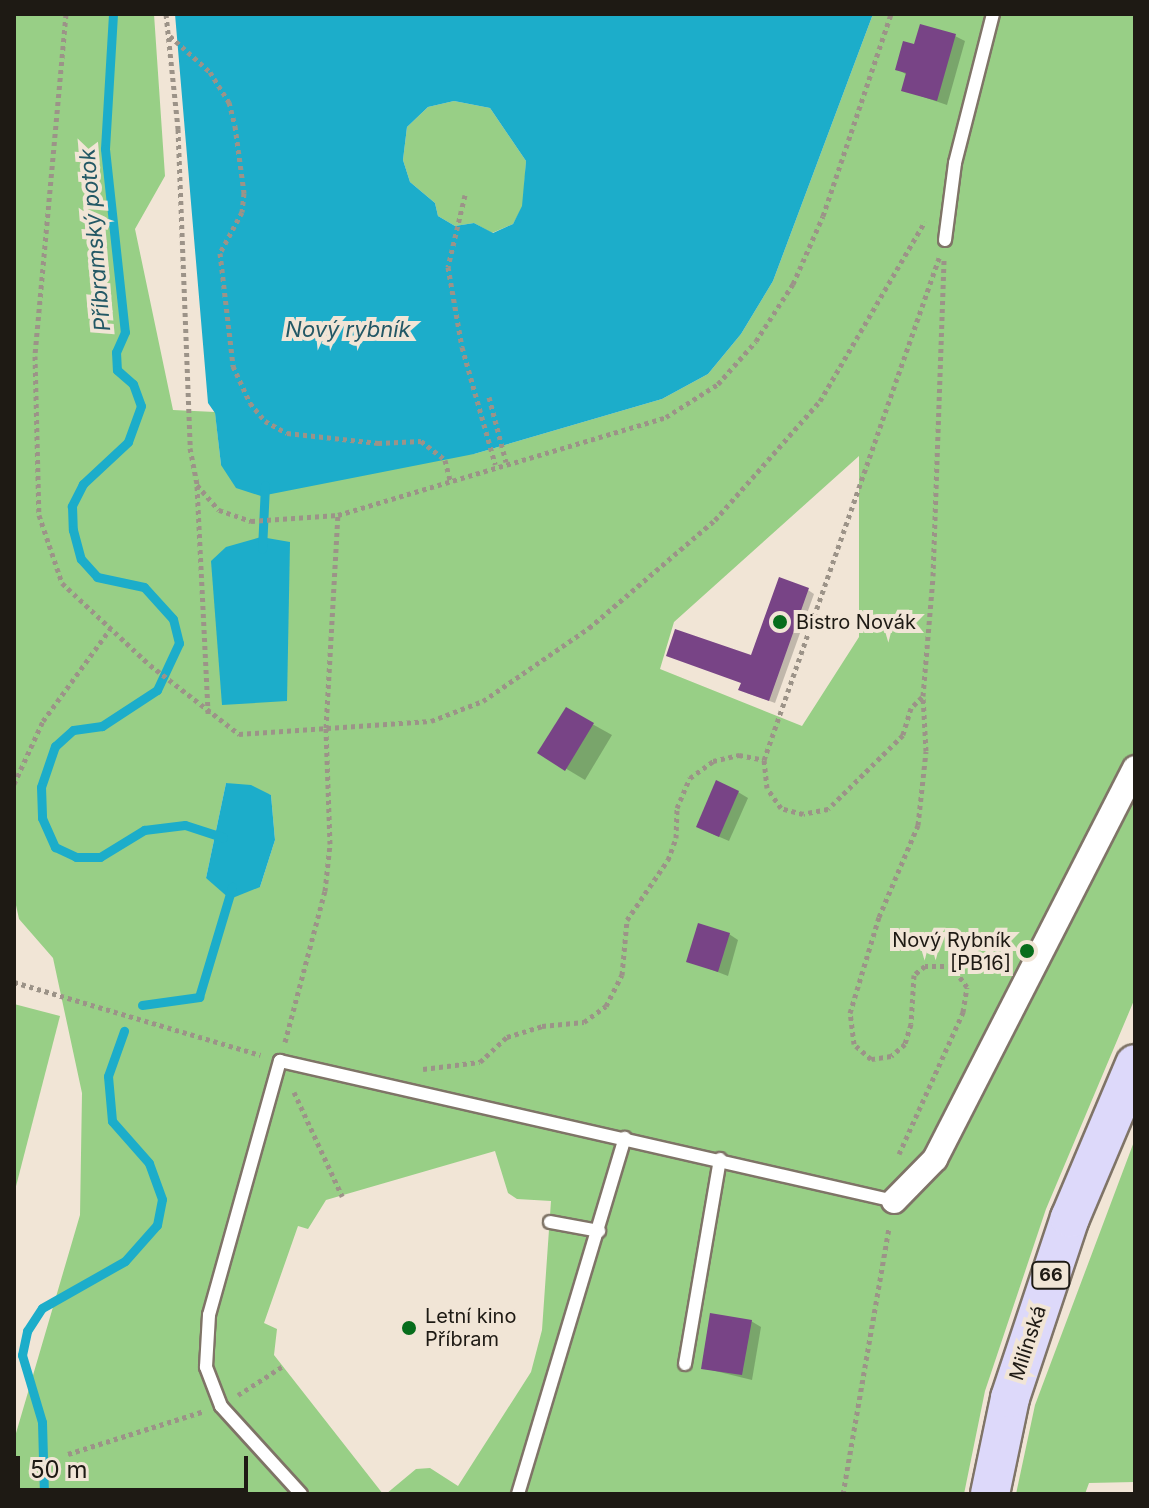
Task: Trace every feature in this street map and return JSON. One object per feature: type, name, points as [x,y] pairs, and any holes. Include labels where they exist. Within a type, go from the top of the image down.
[{"type":"main road","name":"Milínská","points":[[990,1494],[1010,1398],[1070,1218],[1135,1064]]},
{"type":"street","points":[[894,1201],[935,1159],[1135,768]]},
{"type":"lane","points":[[945,240],[955,163],[993,14]]},
{"type":"lane","points":[[301,1494],[221,1406],[206,1367],[209,1315],[280,1061],[894,1201]]},
{"type":"lane","points":[[518,1494],[625,1138]]},
{"type":"lane","points":[[685,1364],[720,1159]]},
{"type":"lane","points":[[550,1222],[599,1231]]},
{"type":"path","points":[[66,14],[35,356],[39,515],[62,583],[150,665],[208,714],[239,734],[431,721],[483,701],[612,608],[715,520],[820,401],[926,219]]},
{"type":"path","points":[[166,14],[190,448],[197,485],[208,714]]},
{"type":"path","points":[[197,485],[219,510],[251,521],[338,515],[495,464],[666,417],[718,384],[756,341],[793,284],[823,216],[891,14]]},
{"type":"path","points":[[169,35],[210,72],[229,102],[235,126],[244,193],[242,212],[220,253],[233,366],[250,403],[287,433],[321,440],[340,436],[378,443],[421,441],[445,460],[450,480]]},
{"type":"path","points":[[465,195],[455,226],[448,267],[462,347],[495,464]]},
{"type":"path","points":[[923,696],[911,708],[903,735],[828,809],[803,814],[781,808],[767,788],[764,760],[945,240]]},
{"type":"path","points":[[843,1494],[894,1201],[895,1162],[963,1012],[967,987],[952,966],[925,966],[914,975],[905,1044],[891,1056],[871,1059],[854,1044],[850,1013],[879,917],[918,825],[926,751],[923,696],[933,576],[945,240]]},
{"type":"path","points":[[489,397],[506,462]]},
{"type":"path","points":[[338,515],[326,728],[330,844],[325,891],[280,1061],[342,1196]]},
{"type":"path","points":[[14,784],[43,721],[110,629]]},
{"type":"path","points":[[409,1067],[437,1070],[480,1062],[507,1037],[584,1022],[606,1006],[622,975],[627,920],[668,860],[676,838],[677,808],[690,778],[713,761],[739,755],[764,760]]},
{"type":"path","points":[[14,982],[280,1061]]},
{"type":"path","points":[[68,1454],[221,1406],[283,1366]]},
{"type":"green space","points":[[14,14],[154,14],[165,176],[135,229],[173,410],[215,412],[221,465],[474,454],[662,399],[708,374],[741,334],[773,281],[873,14],[1135,14],[1135,998],[1046,1209],[985,1391],[964,1494],[386,1494],[416,1469],[430,1468],[458,1486],[531,1372],[542,1330],[551,1201],[517,1199],[508,1193],[495,1151],[326,1200],[308,1229],[298,1226],[264,1323],[277,1329],[274,1355],[383,1494],[14,1494],[14,1440],[80,1215],[82,1093],[53,958],[19,919],[14,896]],"holes":[[[859,456],[859,637],[802,726],[660,669],[674,622]],[[226,783],[271,795],[275,840],[260,887],[206,878]]]},
{"type":"green space","points":[[454,101],[490,108],[526,161],[523,206],[513,224],[492,233],[474,223],[455,226],[438,216],[435,203],[410,182],[403,160],[407,127],[428,107]]},
{"type":"green space","points":[[14,1004],[60,1016],[14,1194]]},
{"type":"green space","points":[[1135,1139],[1135,1482],[1089,1483],[1085,1494],[1016,1494],[1035,1405]]},
{"type":"water","name":"Nový rybník","points":[[175,14],[873,14],[773,281],[741,334],[708,374],[662,399],[474,454],[261,496],[236,488],[221,465],[215,413],[208,403]],"holes":[[[454,101],[490,108],[526,161],[522,206],[513,224],[493,233],[474,223],[455,226],[438,216],[435,203],[410,182],[403,160],[407,127],[428,107]]]},
{"type":"water","points":[[261,537],[290,542],[287,701],[222,705],[211,561],[226,547]]},
{"type":"water","points":[[226,783],[251,785],[271,795],[275,840],[260,887],[230,899],[206,878]]},
{"type":"building","points":[[920,24],[956,34],[937,101],[901,91],[906,73],[895,70],[903,41],[914,44]]},
{"type":"building","name":"Bistro Novák","points":[[779,577],[809,588],[769,701],[738,690],[741,683],[666,656],[675,629],[751,655]]},
{"type":"building","points":[[566,707],[594,723],[565,771],[537,753]]},
{"type":"building","points":[[716,780],[739,791],[719,837],[696,827]]},
{"type":"building","points":[[698,923],[730,933],[718,972],[686,962]]},
{"type":"building","points":[[710,1313],[752,1320],[742,1375],[701,1369]]},
{"type":"waterway","name":"Příbramský potok","points":[[113,14],[105,149],[125,332],[116,352],[117,370],[133,384],[141,406],[128,442],[83,484],[72,506],[73,530],[81,559],[97,577],[144,587],[173,619],[179,643],[157,690],[102,726],[73,730],[55,746],[41,787],[42,818],[55,847],[76,857],[100,857],[144,830],[185,825],[223,837]]},
{"type":"waterway","points":[[262,549],[265,485]]},
{"type":"waterway","name":"Příbramský potok","points":[[142,1005],[199,997],[232,887]]},
{"type":"waterway","name":"Příbramský potok","points":[[44,1494],[42,1422],[22,1355],[27,1331],[42,1308],[125,1261],[157,1225],[162,1199],[149,1163],[112,1121],[108,1076],[124,1031]]},
{"type":"place","name":"Bistro Novák","points":[[780,622]]},
{"type":"place","name":"Nový Rybník [PB16]","points":[[1027,951]]},
{"type":"place","name":"Letní kino Příbram","points":[[409,1328]]}]
